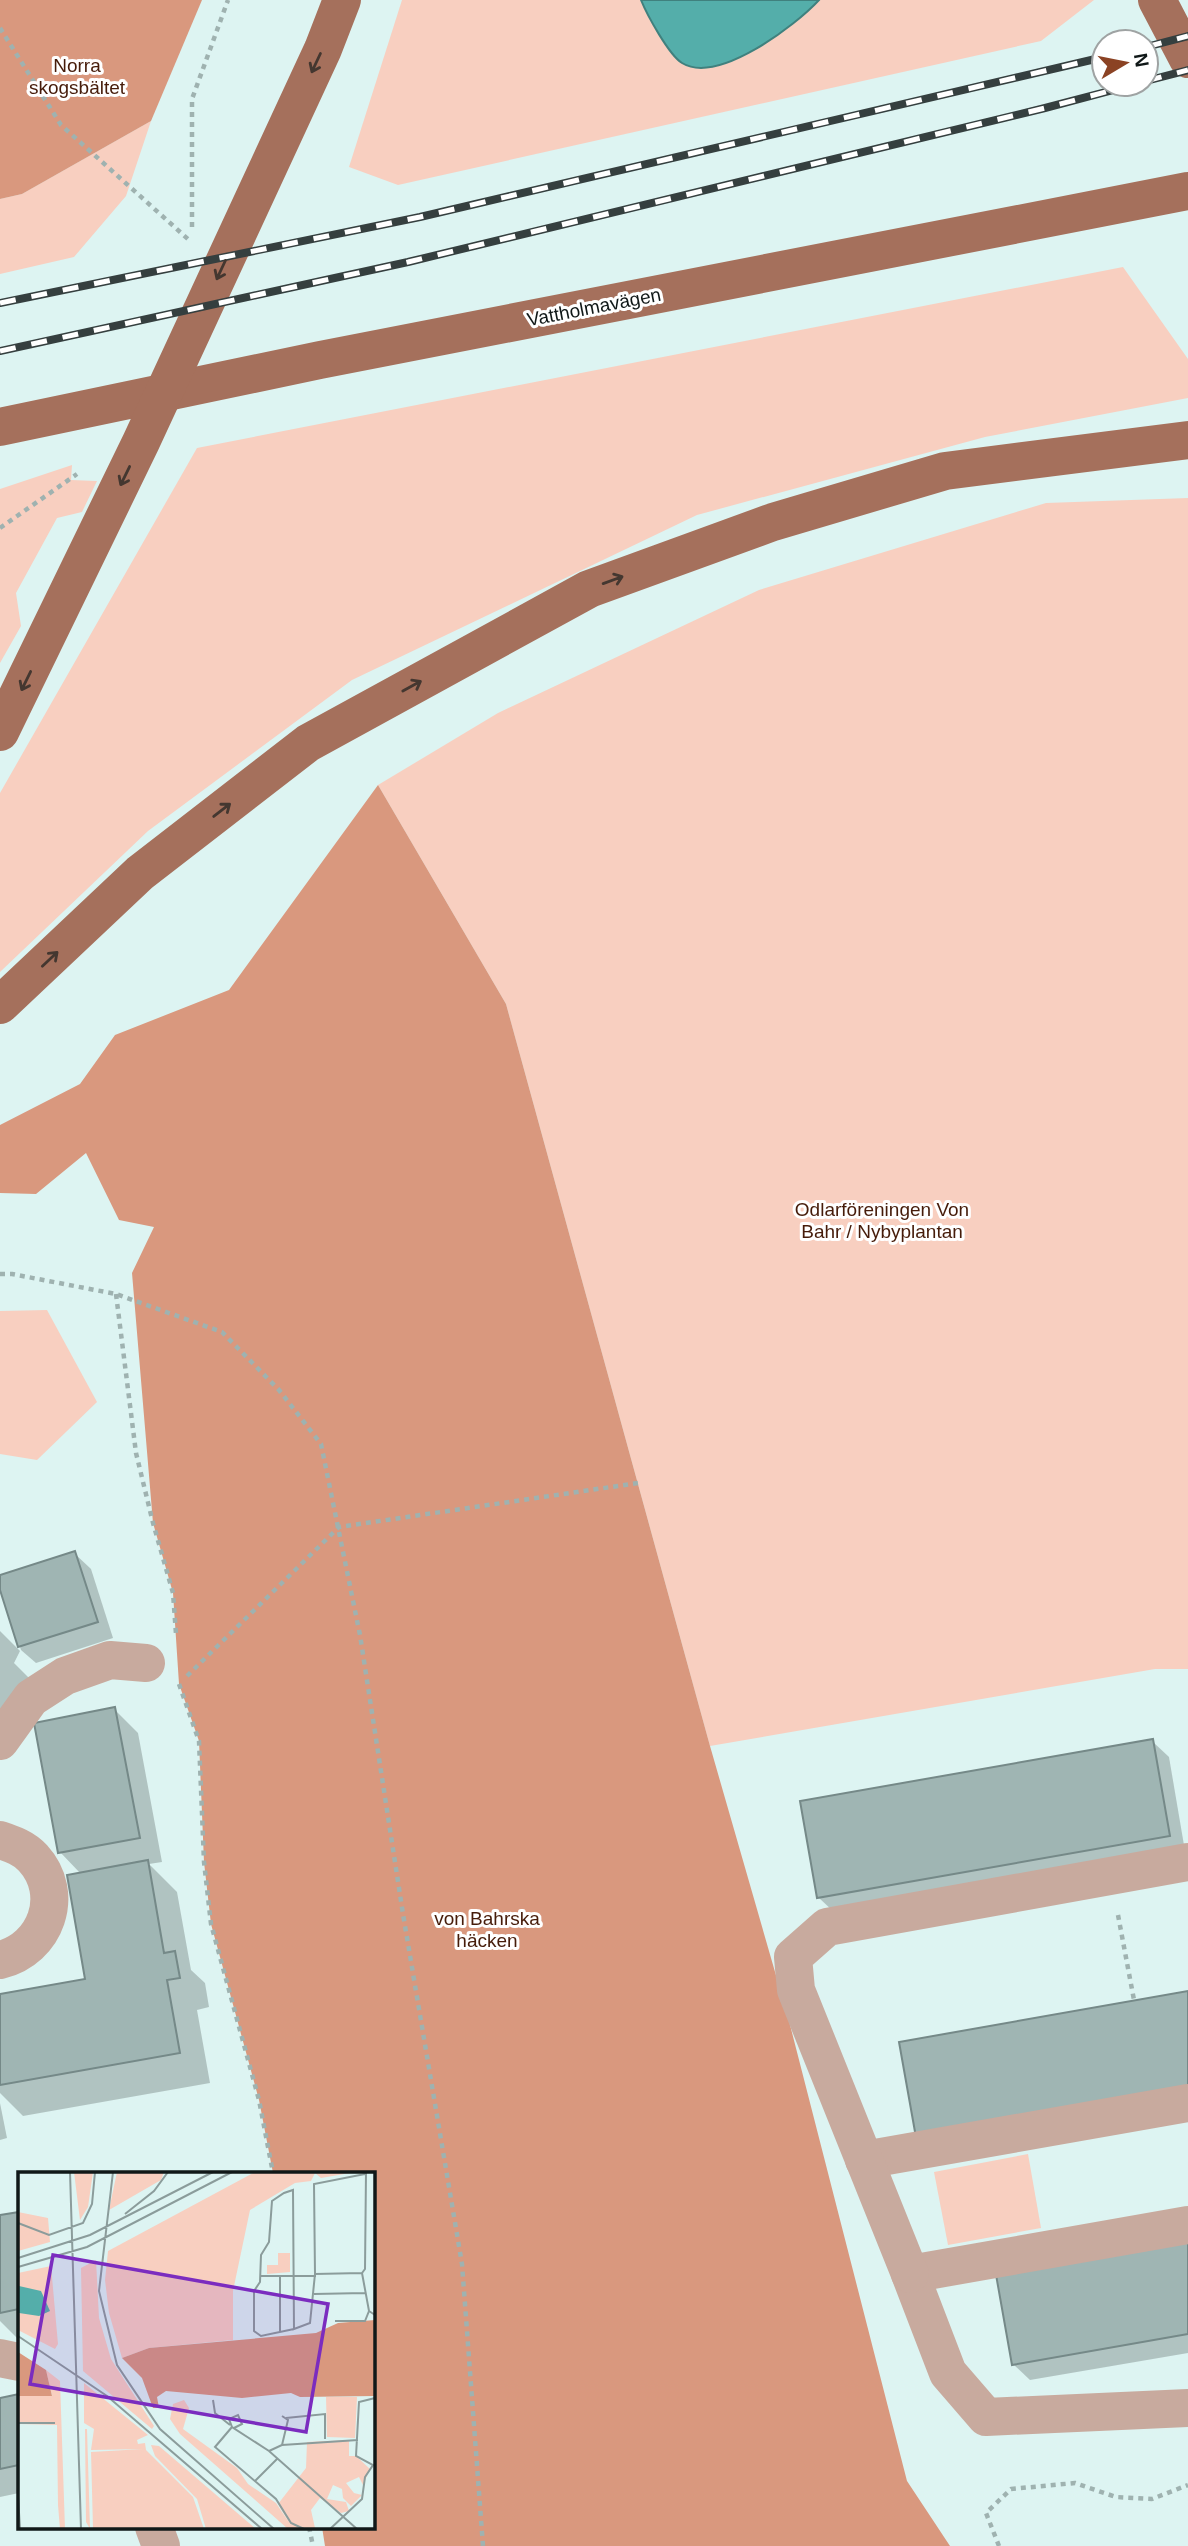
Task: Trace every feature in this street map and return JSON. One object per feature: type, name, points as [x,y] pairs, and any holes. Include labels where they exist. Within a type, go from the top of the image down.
[{"type":"main road","points":[[0,732],[141,442],[323,49],[342,0]]},
{"type":"main road","points":[[1157,0],[1188,59]]},
{"type":"main road","name":"Vattholmavägen","points":[[0,427],[320,360],[1188,191]]},
{"type":"main road","points":[[0,1005],[140,873],[308,743],[589,589],[773,522],[945,471],[1188,440]]},
{"type":"lane","points":[[0,1741],[31,1698],[65,1676],[110,1660],[162,1668]]},
{"type":"lane","points":[[0,1840],[17,1846],[33,1858],[44,1874],[49,1894],[48,1913],[41,1932],[29,1947],[0,1960]]},
{"type":"lane","points":[[1188,1862],[827,1927],[793,1957],[796,1990],[948,2373],[986,2417],[1188,2408]]},
{"type":"lane","points":[[864,2160],[1188,2103]]},
{"type":"lane","points":[[910,2274],[1188,2225]]},
{"type":"lane","points":[[0,2358],[18,2362]]},
{"type":"lane","points":[[154,2528],[161,2546]]},
{"type":"path","points":[[0,28],[61,125],[192,243],[192,99],[228,0]]},
{"type":"path","points":[[0,528],[78,473]]},
{"type":"path","points":[[0,1274],[117,1294],[222,1332],[279,1390],[321,1444],[360,1635],[403,1914],[462,2264],[483,2546]]},
{"type":"path","points":[[117,1294],[136,1453],[152,1523],[173,1593],[176,1634]]},
{"type":"path","points":[[179,1684],[339,1527],[638,1483]]},
{"type":"path","points":[[162,1668],[179,1684]]},
{"type":"path","points":[[162,1668],[179,1684],[199,1741],[204,1862],[211,1924],[259,2100],[273,2172]]},
{"type":"path","points":[[1110,1876],[1134,2000]]},
{"type":"path","points":[[999,2546],[986,2513],[1012,2489],[1075,2483],[1116,2497],[1152,2499],[1188,2485]]},
{"type":"path","points":[[309,2528],[313,2546]]},
{"type":"green space","name":"Norra skogsbältet","points":[[0,0],[202,0],[151,121],[22,194],[0,199]]},
{"type":"green space","points":[[402,0],[1094,0],[1041,41],[398,185],[349,167]]},
{"type":"green space","points":[[151,121],[126,196],[74,257],[0,274],[0,199],[22,194]]},
{"type":"green space","points":[[1123,267],[1188,359],[1188,398],[985,437],[697,515],[352,680],[148,831],[0,972],[0,793],[197,448]]},
{"type":"green space","points":[[72,465],[71,480],[97,481],[82,512],[57,518],[16,593],[21,626],[0,663],[0,489]]},
{"type":"green space","name":"Odlarföreningen Von Bahr / Nybyplantan","points":[[1188,498],[1188,1669],[1155,1669],[710,1746],[506,1004],[378,785],[498,713],[759,590],[1046,503]]},
{"type":"green space","name":"von Bahrska häcken","points":[[378,785],[506,1004],[710,1746],[788,2017],[907,2481],[950,2546],[325,2546],[322,2528],[374,2528],[374,2172],[273,2172],[259,2100],[211,1924],[204,1862],[199,1741],[179,1684],[173,1593],[153,1523],[132,1273],[154,1227],[119,1220],[86,1153],[36,1194],[0,1193],[0,1125],[80,1084],[115,1035],[229,990]]},
{"type":"green space","points":[[47,1310],[97,1402],[37,1460],[0,1454],[0,1311]]},
{"type":"green space","points":[[1028,2154],[1041,2228],[948,2245],[934,2172]]},
{"type":"water","points":[[641,0],[819,0],[775,37],[755,49],[715,66],[697,68],[682,63],[671,52]]},
{"type":"building","points":[[75,1551],[98,1622],[18,1647],[0,1590],[0,1575]]},
{"type":"building","points":[[115,1707],[140,1838],[58,1853],[34,1723]]},
{"type":"building","points":[[1153,1739],[1170,1836],[817,1898],[800,1801]]},
{"type":"building","points":[[148,1860],[164,1953],[175,1951],[180,1978],[167,1980],[180,2053],[0,2085],[0,1994],[85,1979],[67,1875]]},
{"type":"building","points":[[1188,1991],[1188,2095],[917,2143],[899,2042]]},
{"type":"building","points":[[18,2212],[18,2309],[0,2313],[0,2215]]},
{"type":"building","points":[[1188,2235],[1188,2334],[1012,2365],[995,2269]]},
{"type":"building","points":[[18,2394],[18,2465],[0,2469],[0,2398]]},
{"type":"railway","points":[[1160,43],[1188,36]]},
{"type":"railway","points":[[0,303],[420,217],[1090,60]]},
{"type":"railway","points":[[1160,77],[1188,70]]},
{"type":"railway","points":[[0,351],[408,262],[1090,96]]}]
